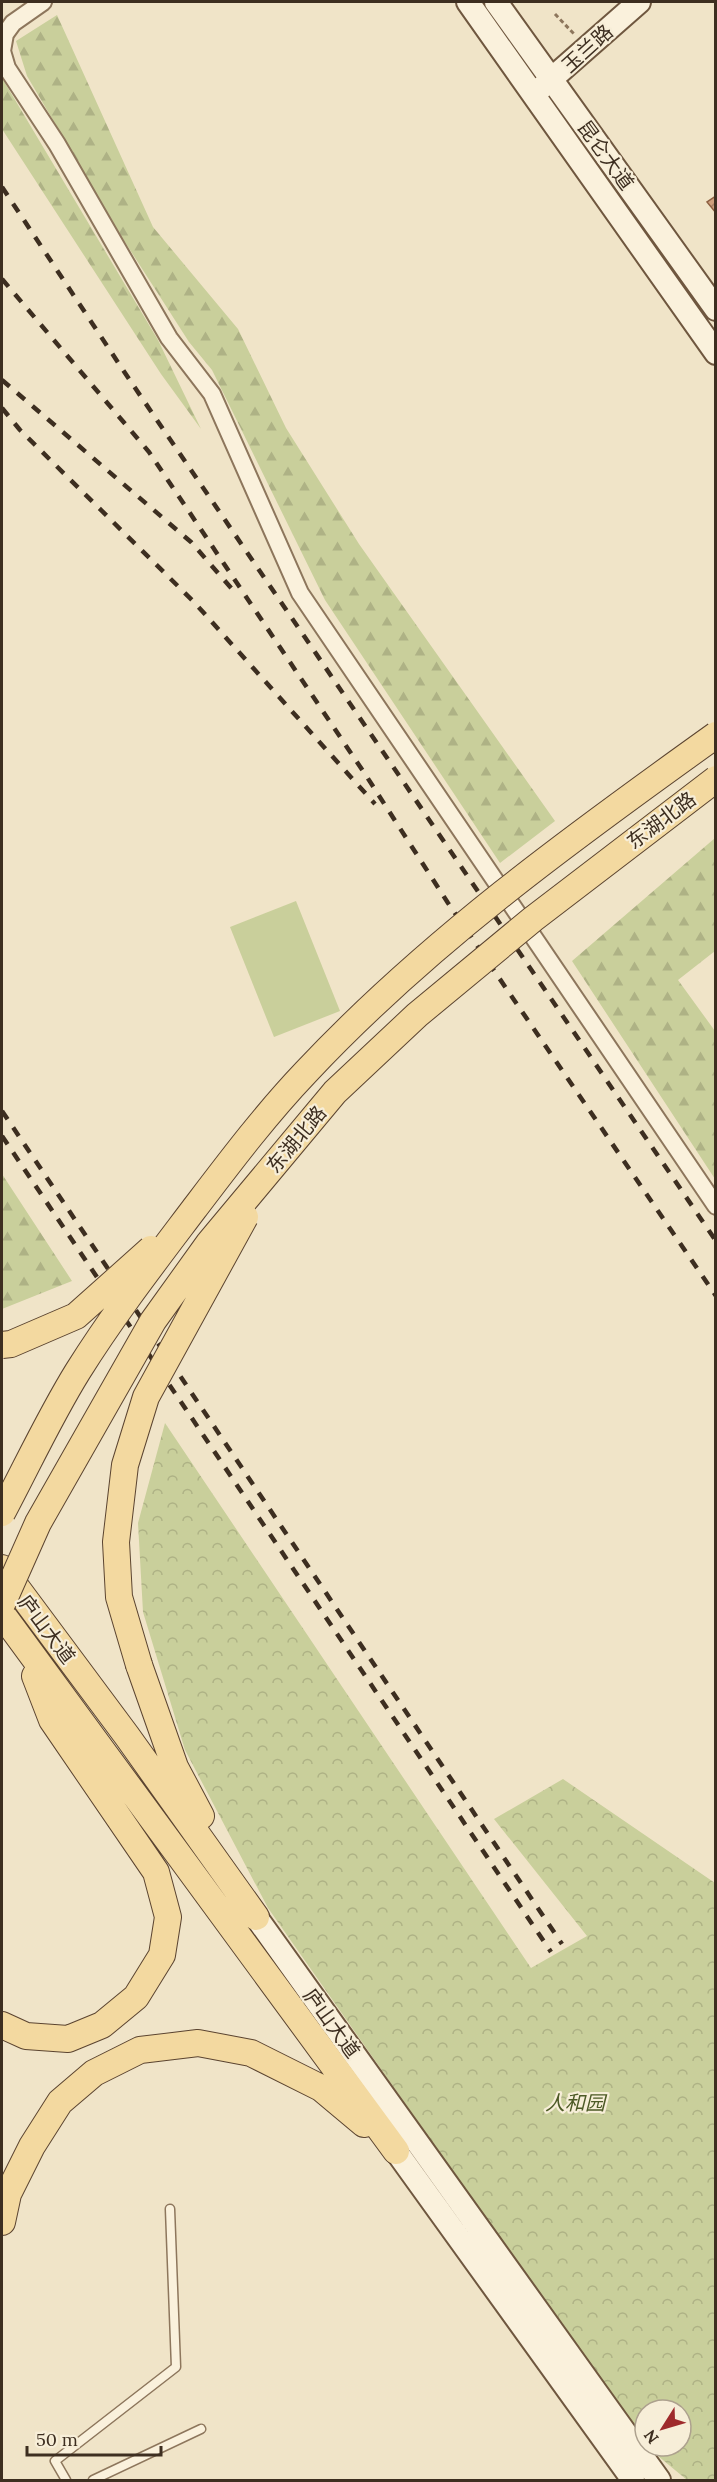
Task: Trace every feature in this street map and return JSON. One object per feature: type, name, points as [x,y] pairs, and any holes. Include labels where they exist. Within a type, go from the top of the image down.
[{"type":"main road","points":[[468,2],[543,87]]},
{"type":"main road","name":"昆仑大道","points":[[496,2],[543,87],[716,353]]},
{"type":"main road","name":"玉兰路","points":[[543,87],[639,2]]},
{"type":"main road","name":"昆仑大道","points":[[543,87],[716,309]]},
{"type":"main road","name":"东湖北路","points":[[2,1513],[78,1371],[154,1261],[304,1073],[372,1005],[448,937],[627,798],[716,735]]},
{"type":"main road","name":"东湖北路","points":[[2,1604],[38,1523],[153,1321],[209,1243],[336,1092],[417,1015],[533,919],[716,779]]},
{"type":"main road","points":[[256,1917],[175,1767],[139,1665],[119,1597],[116,1542],[124,1465],[146,1397],[274,1165]]},
{"type":"main road","points":[[2,1345],[11,1344],[76,1316],[191,1213]]},
{"type":"main road","name":"庐山大道","points":[[2,1568],[134,1746],[633,2444]]},
{"type":"main road","name":"庐山大道","points":[[2,1614],[396,2151],[633,2481]]},
{"type":"main road","points":[[2,2025],[26,2036],[68,2039],[102,2025],[136,1997],[162,1955],[168,1917],[156,1872],[52,1720],[23,1645]]},
{"type":"main road","points":[[2,2222],[13,2184],[32,2146],[60,2102],[94,2073],[141,2050],[198,2043],[251,2053],[321,2088],[396,2151]]},
{"type":"main road","name":"庐山大道","points":[[643,2458],[659,2481]]},
{"type":"main road","points":[[646,2458],[674,2481]]},
{"type":"street","points":[[44,2],[14,23],[5,34],[2,51],[7,68],[57,144],[169,338],[212,394],[300,593],[716,1206]]},
{"type":"lane","points":[[66,2481],[56,2461],[176,2367],[170,2209]]},
{"type":"lane","points":[[93,2481],[201,2429]]},
{"type":"green space","points":[[57,15],[153,227],[238,329],[286,428],[359,544],[555,821],[500,863],[325,600],[212,370],[189,342],[123,239],[27,76],[16,41]]},
{"type":"green space","points":[[2,78],[158,340],[201,429],[161,374],[2,129]]},
{"type":"green space","points":[[715,838],[715,951],[678,980],[715,1031],[715,1179],[572,961]]},
{"type":"green space","points":[[296,901],[340,1011],[274,1037],[230,927]]},
{"type":"green space","points":[[2,1174],[72,1281],[2,1309]]},
{"type":"green space","name":"人和园","points":[[165,1423],[531,1968],[587,1936],[494,1819],[563,1779],[715,1883],[715,2480],[687,2480],[660,2458],[693,2458],[693,2398],[633,2398],[633,2428],[268,1908],[185,1750],[143,1612],[138,1523]]},
{"type":"building","points":[[716,196],[716,213],[707,202]]},
{"type":"railway","points":[[2,187],[129,379],[716,1241]]},
{"type":"railway","points":[[2,279],[149,452],[367,777],[448,903],[716,1296]]},
{"type":"railway","points":[[2,380],[191,542],[232,589]]},
{"type":"railway","points":[[2,408],[20,430],[194,602],[375,804]]},
{"type":"railway","points":[[2,1111],[562,1944]]},
{"type":"railway","points":[[2,1136],[551,1952]]}]
